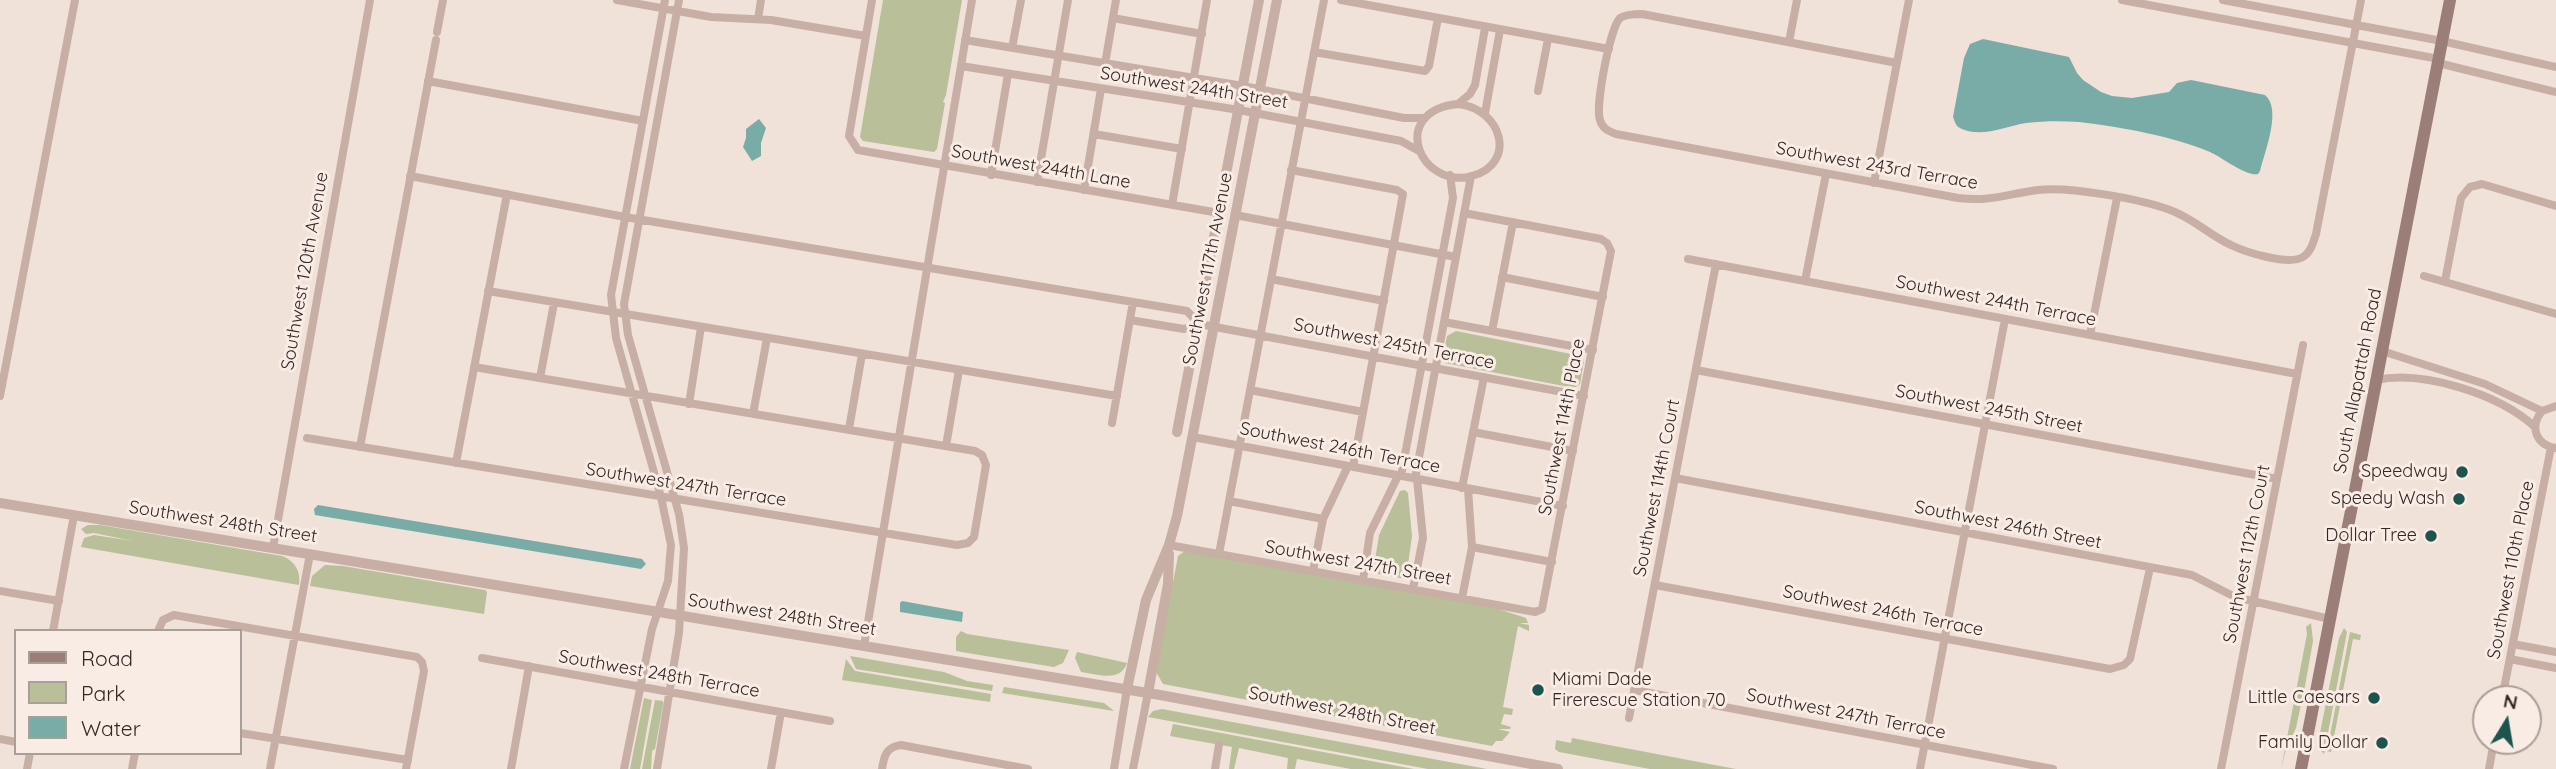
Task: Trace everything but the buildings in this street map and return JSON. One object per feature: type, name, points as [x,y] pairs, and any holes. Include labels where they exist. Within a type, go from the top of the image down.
[{"type":"main road","name":"South Allapattah Road","points":[[2301,769],[2451,0]]},
{"type":"street","points":[[0,396],[75,0]]},
{"type":"street","name":"Southwest 120th Avenue","points":[[273,548],[370,0]]},
{"type":"street","points":[[360,447],[443,0]]},
{"type":"street","points":[[617,0],[664,4],[677,11],[722,18],[758,19],[866,36],[872,0]]},
{"type":"street","points":[[657,769],[678,638],[684,548],[681,522],[624,315],[625,287],[679,0]]},
{"type":"street","points":[[758,19],[761,0]]},
{"type":"street","points":[[864,646],[972,0]]},
{"type":"street","points":[[1012,48],[1021,0]]},
{"type":"street","points":[[1037,182],[1068,0]]},
{"type":"street","points":[[1105,64],[1116,0]]},
{"type":"street","points":[[1172,205],[1207,0]]},
{"type":"street","name":"Southwest 117th Avenue","points":[[1177,432],[1259,0]]},
{"type":"street","name":"Southwest 117th Avenue","points":[[1114,769],[1144,608],[1169,545],[1177,516],[1277,0]]},
{"type":"street","points":[[1219,554],[1324,0]]},
{"type":"street","points":[[1340,0],[1373,3],[1500,30],[1609,48],[1613,29],[1625,16],[1642,14],[1897,63]]},
{"type":"street","points":[[1789,42],[1797,0]]},
{"type":"street","points":[[1874,183],[1909,0]]},
{"type":"street","points":[[2122,0],[2438,61],[2556,92]]},
{"type":"street","points":[[2222,0],[2250,3],[2442,41],[2556,67]]},
{"type":"street","points":[[2353,43],[2361,0]]},
{"type":"street","points":[[2246,23],[2250,3]]},
{"type":"street","points":[[624,769],[652,629],[668,581],[671,555],[670,533],[661,497],[616,338],[612,287],[664,4]]},
{"type":"street","points":[[1113,18],[1202,34]]},
{"type":"street","points":[[1314,52],[1424,71],[1429,66],[1438,18]]},
{"type":"street","points":[[1458,104],[1470,94],[1475,85],[1485,27]]},
{"type":"street","points":[[1485,113],[1500,30]]},
{"type":"street","name":"Southwest 244th Lane","points":[[866,36],[849,138],[858,150],[1219,213]]},
{"type":"street","points":[[1538,91],[1548,38]]},
{"type":"street","name":"Southwest 244th Street","points":[[965,40],[1058,57],[1194,76],[1404,118],[1425,118]]},
{"type":"street","name":"Southwest 243rd Terrace","points":[[1609,48],[1599,104],[1601,124],[1616,134],[1981,201],[2050,189],[2117,198],[2157,206],[2182,215],[2230,245],[2250,252],[2298,260],[2311,248],[2316,234],[2353,43]]},
{"type":"street","name":"Southwest 244th Street","points":[[961,66],[1189,105],[1257,113],[1401,141],[1419,151]]},
{"type":"street","points":[[991,175],[1008,74]]},
{"type":"street","points":[[428,81],[643,121]]},
{"type":"street","points":[[1084,190],[1101,89]]},
{"type":"street","points":[[1458,104],[1485,113],[1496,127],[1499,146],[1490,165],[1471,176],[1450,175],[1432,167],[1419,151],[1416,143],[1418,131],[1425,118],[1440,107],[1458,104]]},
{"type":"street","points":[[1094,134],[1182,149]]},
{"type":"street","points":[[1292,170],[1401,191],[1404,198],[1351,467],[1323,519],[1313,571]]},
{"type":"street","points":[[1805,281],[1826,174]]},
{"type":"street","points":[[1363,580],[1370,533],[1399,476],[1453,198],[1450,175]]},
{"type":"street","points":[[410,176],[625,217],[1187,311],[1199,324],[1184,329],[1130,320]]},
{"type":"street","points":[[1413,589],[1423,538],[1416,479],[1471,176]]},
{"type":"street","points":[[2445,281],[2461,198],[2470,187],[2482,184],[2556,206]]},
{"type":"street","points":[[457,463],[507,194]]},
{"type":"street","points":[[2090,335],[2117,198]]},
{"type":"street","points":[[1464,213],[1513,222],[1492,331]]},
{"type":"street","points":[[1235,215],[1456,257]]},
{"type":"street","name":"Southwest 114th Place","points":[[1513,222],[1601,239],[1610,247],[1611,254],[1545,603],[1540,611]]},
{"type":"street","name":"Southwest 244th Terrace","points":[[1688,259],[2297,374]]},
{"type":"street","name":"Southwest 114th Court","points":[[1629,718],[1716,264]]},
{"type":"street","points":[[2424,276],[2556,314]]},
{"type":"street","points":[[1502,277],[1603,297]]},
{"type":"street","points":[[1271,279],[1384,301]]},
{"type":"street","points":[[488,291],[1117,396]]},
{"type":"street","points":[[1112,423],[1133,302]]},
{"type":"street","points":[[540,378],[554,303]]},
{"type":"street","points":[[1920,769],[2005,319]]},
{"type":"street","points":[[1444,322],[1593,350]]},
{"type":"street","name":"Southwest 245th Terrace","points":[[1199,324],[1584,396]]},
{"type":"street","points":[[689,404],[701,327]]},
{"type":"street","points":[[753,414],[767,338]]},
{"type":"street","name":"Southwest 112th Court","points":[[2221,769],[2303,345]]},
{"type":"street","points":[[2382,351],[2486,384],[2542,411]]},
{"type":"street","points":[[849,429],[862,354]]},
{"type":"street","points":[[474,367],[946,446],[959,370]]},
{"type":"street","name":"Southwest 245th Street","points":[[1696,370],[2277,479]]},
{"type":"street","points":[[1462,598],[1472,547],[1465,488],[1483,377]]},
{"type":"street","points":[[2376,380],[2407,377],[2459,388],[2497,403],[2535,427]]},
{"type":"street","points":[[1250,390],[1363,412]]},
{"type":"street","points":[[2554,448],[2538,438],[2535,427],[2537,417],[2542,411],[2556,406]]},
{"type":"street","points":[[1473,432],[1573,452]]},
{"type":"street","name":"Southwest 246th Terrace","points":[[1193,437],[1563,506]]},
{"type":"street","name":"Southwest 247th Terrace","points":[[307,438],[960,545],[970,542],[975,532],[986,468],[982,455],[975,451],[946,446]]},
{"type":"street","name":"Southwest 110th Place","points":[[2505,685],[2554,448]]},
{"type":"street","name":"Southwest 246th Street","points":[[1675,478],[2192,575],[2235,597],[2330,619]]},
{"type":"street","points":[[1229,501],[1323,519]]},
{"type":"street","name":"Southwest 248th Street","points":[[0,503],[1128,689],[1558,769]]},
{"type":"street","points":[[53,629],[74,515]]},
{"type":"street","name":"Southwest 117th Avenue","points":[[1133,769],[1168,584],[1169,545]]},
{"type":"street","name":"Southwest 247th Street","points":[[1169,545],[1540,611]]},
{"type":"street","points":[[1472,547],[1552,562]]},
{"type":"street","points":[[270,769],[310,554]]},
{"type":"street","name":"Southwest 246th Terrace","points":[[1655,585],[2105,669],[2121,667],[2130,659],[2150,568]]},
{"type":"street","points":[[0,591],[59,601]]},
{"type":"street","points":[[158,629],[163,620],[172,615],[412,656],[424,665],[407,765],[242,733]]},
{"type":"street","points":[[2513,644],[2556,652]]},
{"type":"street","name":"Southwest 248th Terrace","points":[[482,658],[830,721]]},
{"type":"street","points":[[2510,659],[2556,668]]},
{"type":"street","points":[[511,769],[529,666]]},
{"type":"street","name":"Southwest 247th Terrace","points":[[1634,690],[2053,769]]},
{"type":"street","points":[[771,769],[781,712]]},
{"type":"street","points":[[1215,769],[1219,745]]},
{"type":"street","points":[[881,769],[884,756],[889,750],[904,746],[1028,769]]},
{"type":"green space","points":[[883,0],[962,0],[937,149],[934,152],[863,141],[860,137]]},
{"type":"green space","points":[[1456,331],[1581,356],[1584,361],[1580,384],[1574,388],[1445,363],[1442,359],[1447,336]]},
{"type":"green space","points":[[1405,490],[1408,493],[1412,536],[1406,579],[1373,573],[1379,535],[1400,491]]},
{"type":"green space","points":[[88,525],[282,556],[296,567],[299,585],[81,547],[84,538],[94,535],[133,541],[94,533],[86,534],[81,529]]},
{"type":"green space","points":[[1186,550],[1495,608],[1526,618],[1528,623],[1519,623],[1529,625],[1529,631],[1518,626],[1503,707],[1513,709],[1512,715],[1504,714],[1501,724],[1511,727],[1498,729],[1510,732],[1502,741],[1496,741],[1492,746],[1163,684],[1156,672],[1178,556]]},
{"type":"green space","points":[[325,565],[485,590],[484,614],[310,586],[312,576]]},
{"type":"green space","points":[[2311,623],[2313,641],[2305,686],[2296,728],[2286,749],[2281,769],[2307,634],[2306,627]]},
{"type":"green space","points":[[2344,628],[2347,632],[2324,754],[2318,743],[2339,638]]},
{"type":"green space","points":[[961,631],[1069,650],[1063,663],[1054,667],[967,653],[956,651],[956,637]]},
{"type":"green space","points":[[2350,632],[2361,635],[2360,640],[2353,639],[2331,752],[2327,751]]},
{"type":"green space","points":[[1077,652],[1127,663],[1124,669],[1114,675],[1081,672],[1075,658]]},
{"type":"green space","points":[[850,656],[944,672],[967,681],[993,685],[992,691],[856,669]]},
{"type":"green space","points":[[846,659],[855,671],[991,694],[990,702],[842,680]]},
{"type":"green space","points":[[1004,687],[1104,703],[1114,711],[1002,693]]},
{"type":"green space","points":[[644,698],[652,700],[640,769],[630,769]]},
{"type":"green space","points":[[655,700],[663,701],[663,705],[655,749],[652,751],[651,769],[642,769]]},
{"type":"green space","points":[[1162,709],[1487,769],[1428,769],[1148,717],[1153,711]]},
{"type":"green space","points":[[1173,724],[1414,769],[1351,769],[1297,759],[1295,769],[1287,769],[1288,758],[1239,748],[1234,769],[1229,769],[1232,747],[1170,736]]},
{"type":"green space","points":[[1572,738],[1736,769],[1650,769],[1559,752],[1555,749],[1556,740],[1571,743]]},
{"type":"water","points":[[1983,39],[2069,57],[2083,80],[2112,96],[2132,98],[2169,92],[2177,83],[2191,80],[2265,95],[2270,101],[2272,120],[2260,171],[2258,174],[2248,173],[2210,152],[2179,141],[2095,124],[2039,122],[1978,132],[1960,128],[1953,117],[1964,58],[1970,44]]},
{"type":"water","points":[[759,119],[766,128],[761,143],[761,156],[752,161],[743,147],[746,129]]},
{"type":"water","points":[[318,505],[642,559],[646,564],[641,569],[315,515],[314,509]]},
{"type":"water","points":[[902,601],[963,612],[962,622],[900,612]]},
{"type":"place","name":"Speedway","points":[[2462,472]]},
{"type":"place","name":"Speedy Wash","points":[[2459,499]]},
{"type":"place","name":"Dollar Tree","points":[[2431,536]]},
{"type":"place","name":"Miami Dade Firerescue Station 70","points":[[1538,690]]},
{"type":"place","name":"Little Caesars","points":[[2374,698]]},
{"type":"place","name":"Family Dollar","points":[[2382,743]]}]
